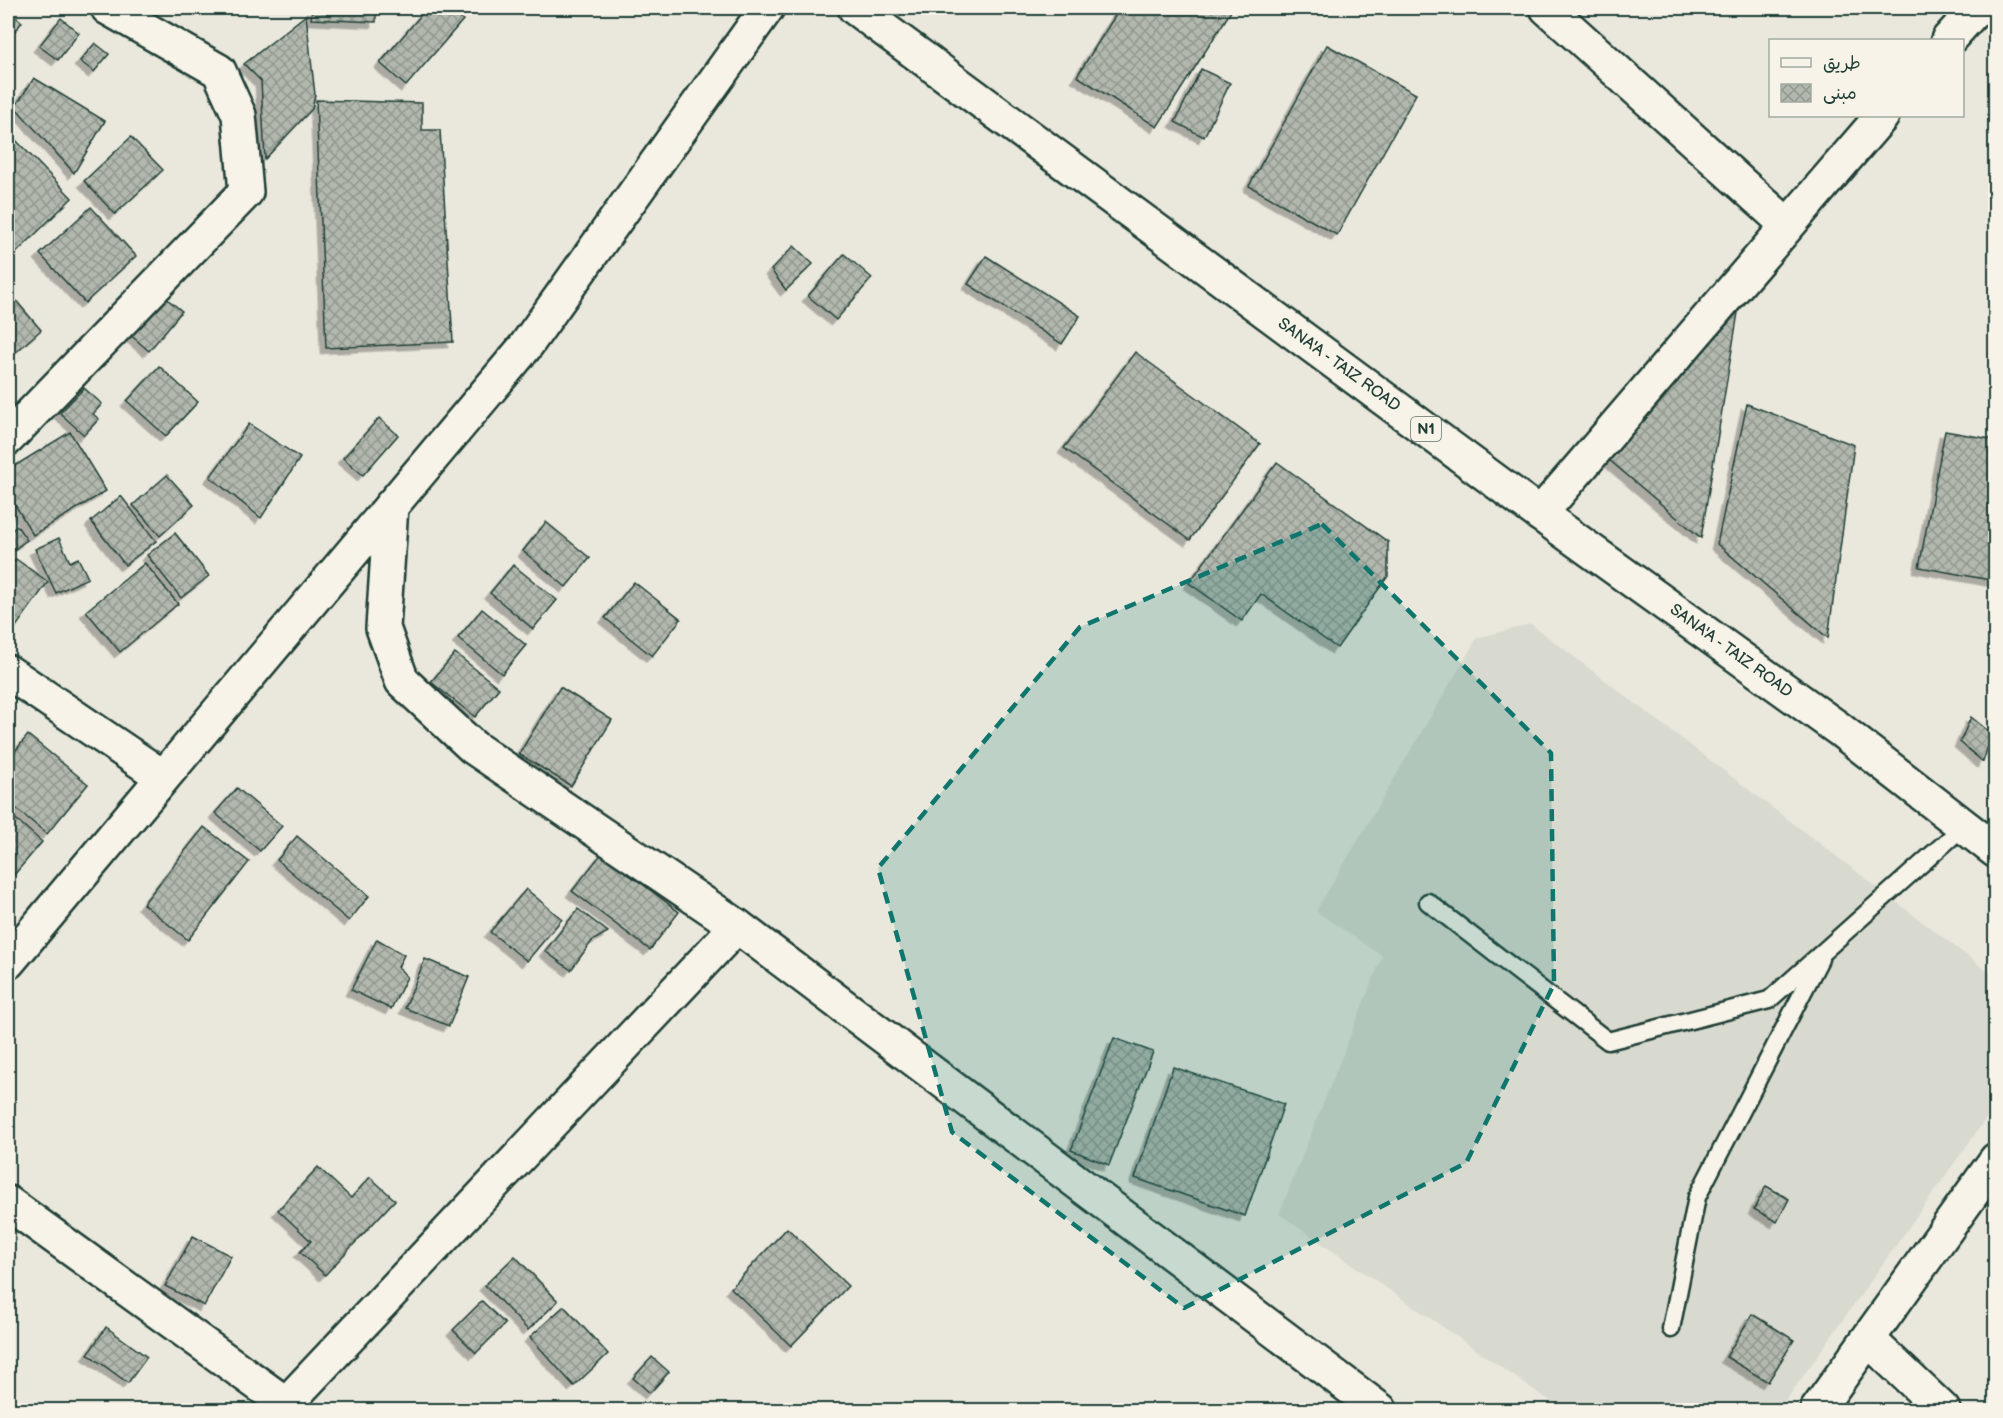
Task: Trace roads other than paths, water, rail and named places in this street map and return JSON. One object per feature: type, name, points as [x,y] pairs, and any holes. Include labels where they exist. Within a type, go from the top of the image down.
[{"type":"main road","points":[[8,438],[246,192],[239,115],[219,71],[108,8]]},
{"type":"main road","points":[[8,962],[525,347],[767,8]]},
{"type":"main road","name":"SANA'A - TAIZ ROAD","points":[[855,8],[1540,514],[1839,729],[1995,851]]},
{"type":"main road","points":[[1547,8],[1786,225]]},
{"type":"main road","points":[[1949,39],[1977,8]]},
{"type":"main road","points":[[1540,514],[1881,117]]},
{"type":"main road","points":[[391,506],[382,628],[402,681],[473,747],[737,926],[1374,1408]]},
{"type":"main road","points":[[8,672],[163,777]]},
{"type":"main road","points":[[8,1203],[291,1407],[737,926]]},
{"type":"main road","points":[[1817,1410],[1995,1160]]},
{"type":"main road","points":[[1869,1340],[1943,1410]]},
{"type":"lane","points":[[1428,902],[1608,1041],[1769,1000],[1964,826]]},
{"type":"lane","points":[[1671,1329],[1697,1197],[1825,950]]}]
